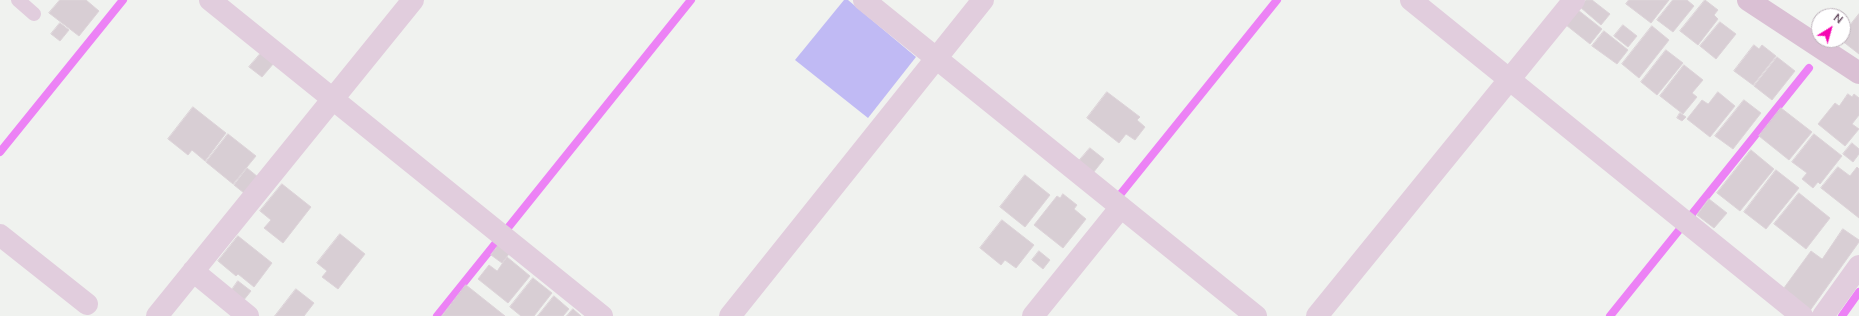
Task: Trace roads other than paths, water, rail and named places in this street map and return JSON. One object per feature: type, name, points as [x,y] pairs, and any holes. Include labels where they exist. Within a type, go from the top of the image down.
[{"type":"main road","points":[[1748,0],[1859,73]]},
{"type":"street","points":[[210,0],[602,316]]},
{"type":"street","points":[[157,316],[413,0]]},
{"type":"street","points":[[864,0],[1256,316]]},
{"type":"street","points":[[730,316],[983,0]]},
{"type":"street","points":[[1411,0],[1802,316]]},
{"type":"street","points":[[1317,316],[1574,0]]},
{"type":"street","points":[[1033,316],[1121,207]]},
{"type":"street","points":[[0,235],[89,312]]},
{"type":"street","points":[[1823,316],[1859,266]]},
{"type":"street","points":[[193,272],[248,316]]},
{"type":"lane","points":[[18,0],[34,14]]},
{"type":"waterway","points":[[0,152],[123,0]]},
{"type":"waterway","points":[[507,229],[691,0]]},
{"type":"waterway","points":[[1119,196],[1277,0]]},
{"type":"waterway","points":[[1692,214],[1809,68]]},
{"type":"waterway","points":[[1610,316],[1680,229]]},
{"type":"waterway","points":[[437,316],[499,239]]},
{"type":"waterway","points":[[1842,316],[1859,292]]}]
